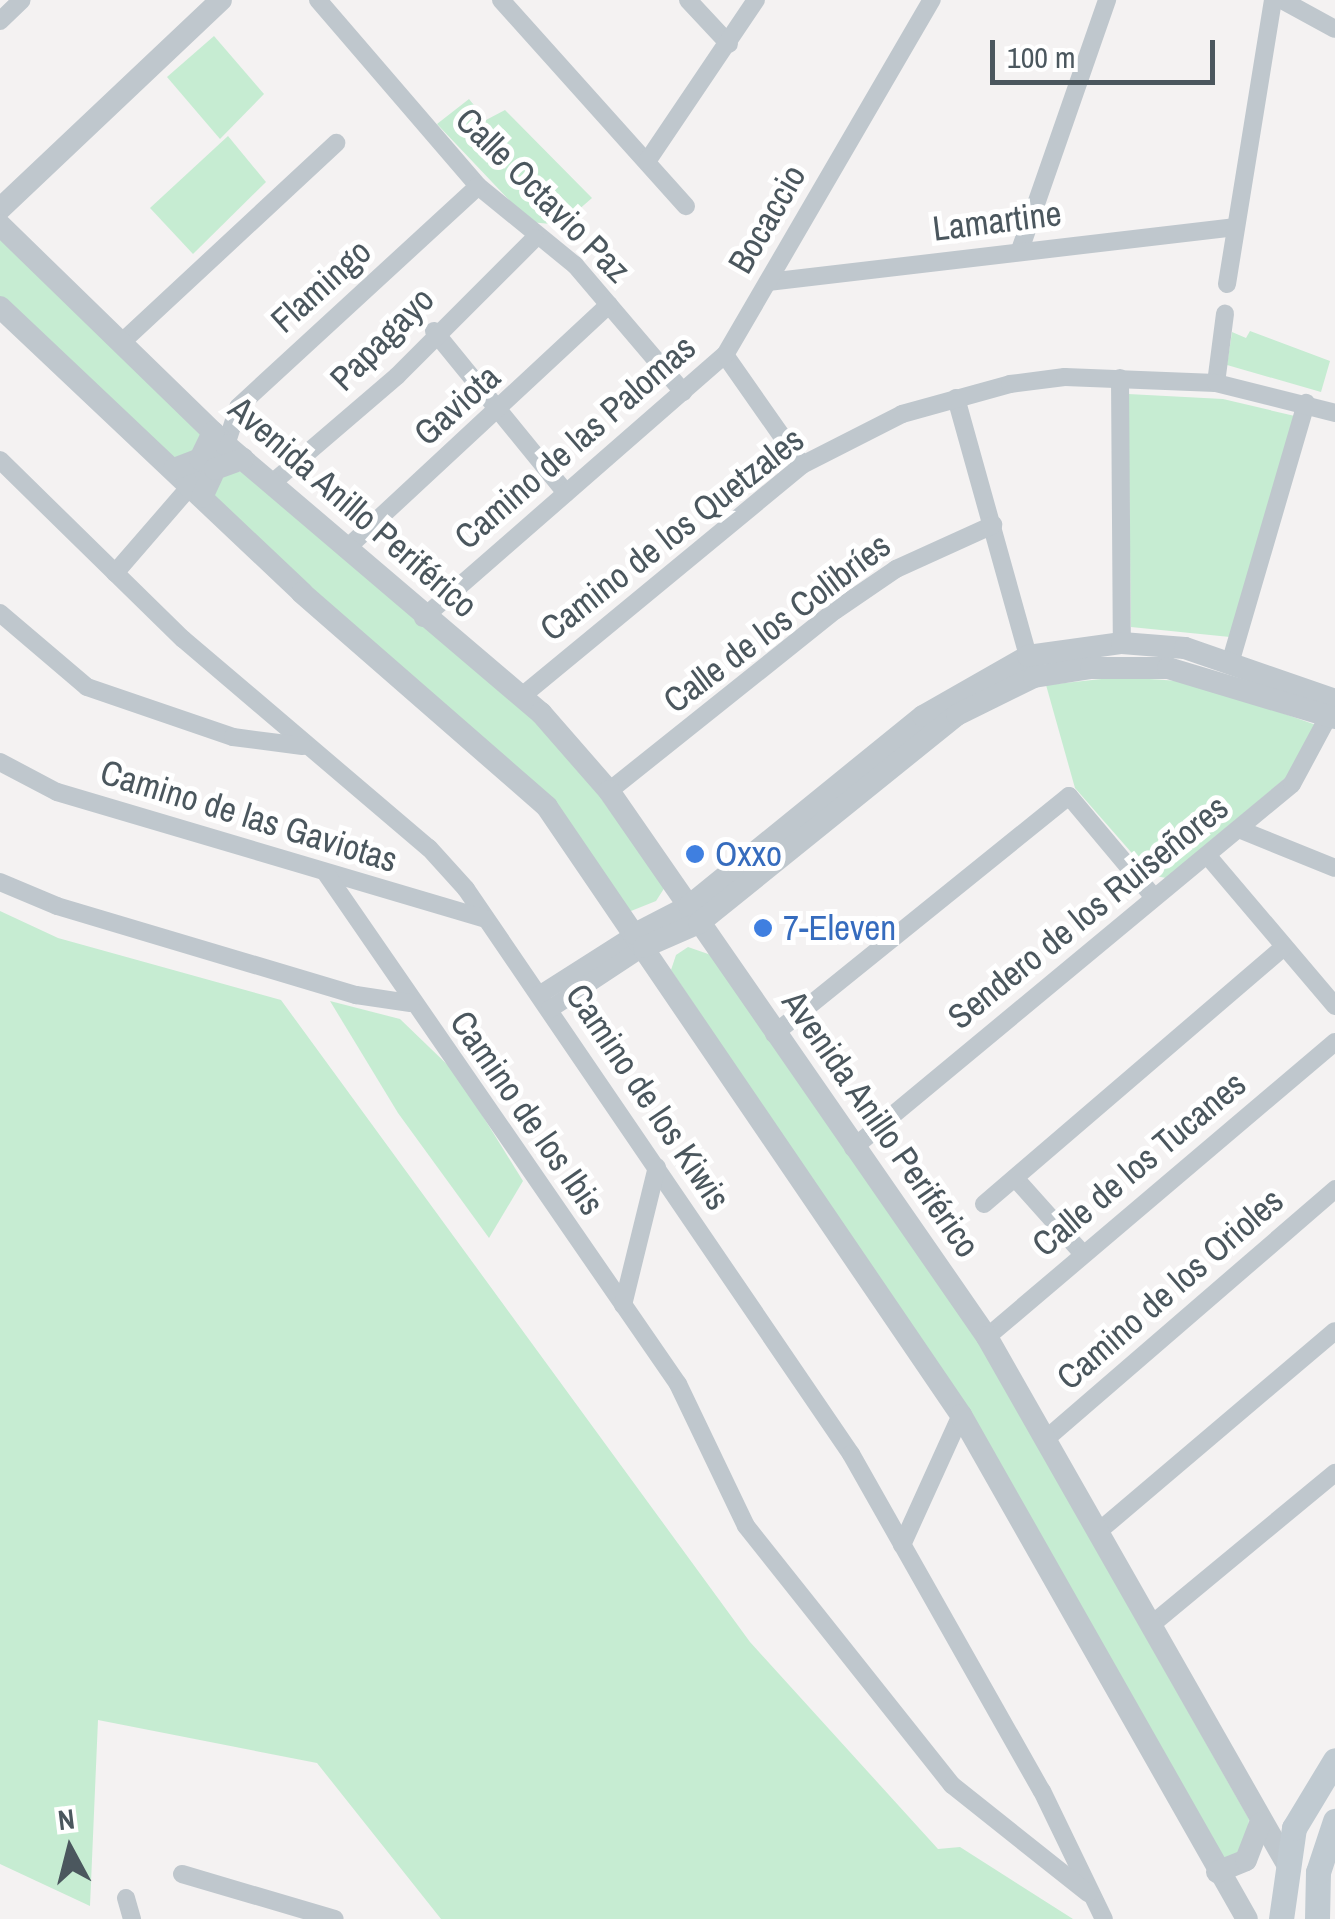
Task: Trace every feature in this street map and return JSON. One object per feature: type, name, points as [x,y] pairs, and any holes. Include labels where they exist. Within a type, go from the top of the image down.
[{"type":"main road","points":[[1282,1919],[1288,1864],[1302,1810],[1335,1760]]},
{"type":"main road","points":[[1316,1919],[1318,1872],[1335,1821]]},
{"type":"street","points":[[0,21],[22,0]]},
{"type":"street","points":[[0,209],[222,0]]},
{"type":"street","name":"Calle Octavio Paz","points":[[318,0],[478,186],[534,238],[566,256],[683,392]]},
{"type":"street","points":[[501,0],[686,206]]},
{"type":"street","points":[[688,0],[728,44]]},
{"type":"street","points":[[648,160],[756,0]]},
{"type":"street","name":"Bocaccio","points":[[725,355],[932,0]]},
{"type":"street","points":[[1020,250],[1107,0]]},
{"type":"street","points":[[1227,284],[1273,0]]},
{"type":"street","points":[[1282,0],[1335,29]]},
{"type":"street","points":[[122,344],[336,143]]},
{"type":"street","name":"Flamingo","points":[[227,445],[238,407],[478,186]]},
{"type":"street","name":"Avenida Anillo Periférico","points":[[0,225],[227,445],[422,618],[522,696],[610,791],[774,1034],[987,1337],[1260,1824],[1288,1864]]},
{"type":"street","name":"Lamartine","points":[[768,282],[1234,227]]},
{"type":"street","name":"Papagayo","points":[[271,484],[397,376],[434,331],[534,238]]},
{"type":"street","name":"Gaviota","points":[[346,549],[500,412],[609,305]]},
{"type":"street","points":[[0,306],[302,594],[525,784],[636,935],[961,1414],[1246,1919]]},
{"type":"street","points":[[1216,384],[1225,314]]},
{"type":"street","points":[[434,331],[566,493]]},
{"type":"street","points":[[725,355],[802,465]]},
{"type":"street","name":"Camino de las Palomas","points":[[422,618],[725,355]]},
{"type":"street","points":[[1120,378],[1122,643]]},
{"type":"street","name":"Camino de los Quetzales","points":[[522,696],[802,465],[902,414],[1029,382],[1120,378],[1216,384],[1306,403],[1335,414]]},
{"type":"street","points":[[956,398],[1031,667]]},
{"type":"street","points":[[1231,660],[1306,403]]},
{"type":"street","points":[[174,468],[227,445]]},
{"type":"street","points":[[115,573],[197,491],[227,445]]},
{"type":"street","name":"Camino de los Kiwis","points":[[0,460],[302,746],[447,864],[784,1349],[1042,1790],[1088,1894],[1104,1919]]},
{"type":"street","name":"Calle de los Colibríes","points":[[610,791],[836,610],[896,568],[993,525]]},
{"type":"street","points":[[0,612],[87,687],[233,738],[302,746]]},
{"type":"street","points":[[636,935],[693,913],[918,742],[1031,667],[1122,643],[1231,660],[1334,709]]},
{"type":"street","points":[[1031,667],[1168,668],[1334,709]]},
{"type":"street","name":"Sendero de los Ruiseñores","points":[[853,1148],[1292,784],[1334,709]]},
{"type":"street","name":"Camino de las Gaviotas","points":[[0,762],[57,792],[485,919]]},
{"type":"street","points":[[774,1034],[1069,796],[1153,896]]},
{"type":"street","points":[[1241,830],[1335,868]]},
{"type":"street","points":[[1207,855],[1335,1006]]},
{"type":"street","name":"Camino de los Ibis","points":[[327,875],[410,1004],[678,1384]]},
{"type":"street","points":[[0,882],[58,906],[356,995],[410,1004]]},
{"type":"street","points":[[545,1002],[636,935],[654,914],[693,913]]},
{"type":"street","points":[[657,968],[675,947],[693,913]]},
{"type":"street","points":[[984,1204],[1284,948]]},
{"type":"street","name":"Calle de los Tucanes","points":[[987,1337],[1335,1042]]},
{"type":"street","points":[[623,1305],[657,1167]]},
{"type":"street","points":[[1015,1178],[1082,1253]]},
{"type":"street","name":"Camino de los Orioles","points":[[1047,1438],[1335,1189]]},
{"type":"street","points":[[1099,1531],[1335,1331]]},
{"type":"street","name":"Camino de los Kiwis","points":[[678,1384],[746,1526],[927,1757],[978,1808],[1088,1894]]},
{"type":"street","points":[[902,1545],[961,1414]]},
{"type":"street","points":[[1151,1625],[1335,1474]]},
{"type":"street","points":[[1217,1872],[1246,1860],[1260,1824]]},
{"type":"street","points":[[182,1874],[335,1919]]},
{"type":"street","points":[[126,1898],[132,1919]]},
{"type":"green space","points":[[214,36],[264,94],[220,139],[167,77]]},
{"type":"green space","points":[[469,99],[486,120],[505,110],[592,198],[561,225],[530,222],[437,124]]},
{"type":"green space","points":[[228,136],[266,182],[193,254],[150,208]]},
{"type":"green space","points":[[0,238],[204,431],[199,448],[173,459],[0,298]]},
{"type":"green space","points":[[1250,331],[1330,361],[1321,392],[1227,365],[1232,332],[1246,338]]},
{"type":"green space","points":[[1128,394],[1223,399],[1299,417],[1230,637],[1131,627]]},
{"type":"green space","points":[[230,471],[244,472],[557,737],[665,887],[656,901],[626,913],[542,790],[348,626],[214,501],[216,484]]},
{"type":"green space","points":[[1120,677],[1194,682],[1319,726],[1300,766],[1166,878],[1151,875],[1075,788],[1046,685]]},
{"type":"green space","points":[[0,911],[58,938],[281,1000],[750,1642],[938,1849],[960,1847],[1073,1919],[441,1919],[317,1763],[98,1720],[90,1906],[0,1864]]},
{"type":"green space","points":[[688,947],[711,955],[974,1334],[1249,1819],[1247,1845],[1227,1866],[979,1430],[671,970],[676,955]]},
{"type":"green space","points":[[330,1001],[400,1019],[456,1073],[523,1181],[489,1238],[398,1113]]},
{"type":"place","name":"Oxxo","points":[[695,854]]},
{"type":"place","name":"7-Eleven","points":[[763,928]]}]
